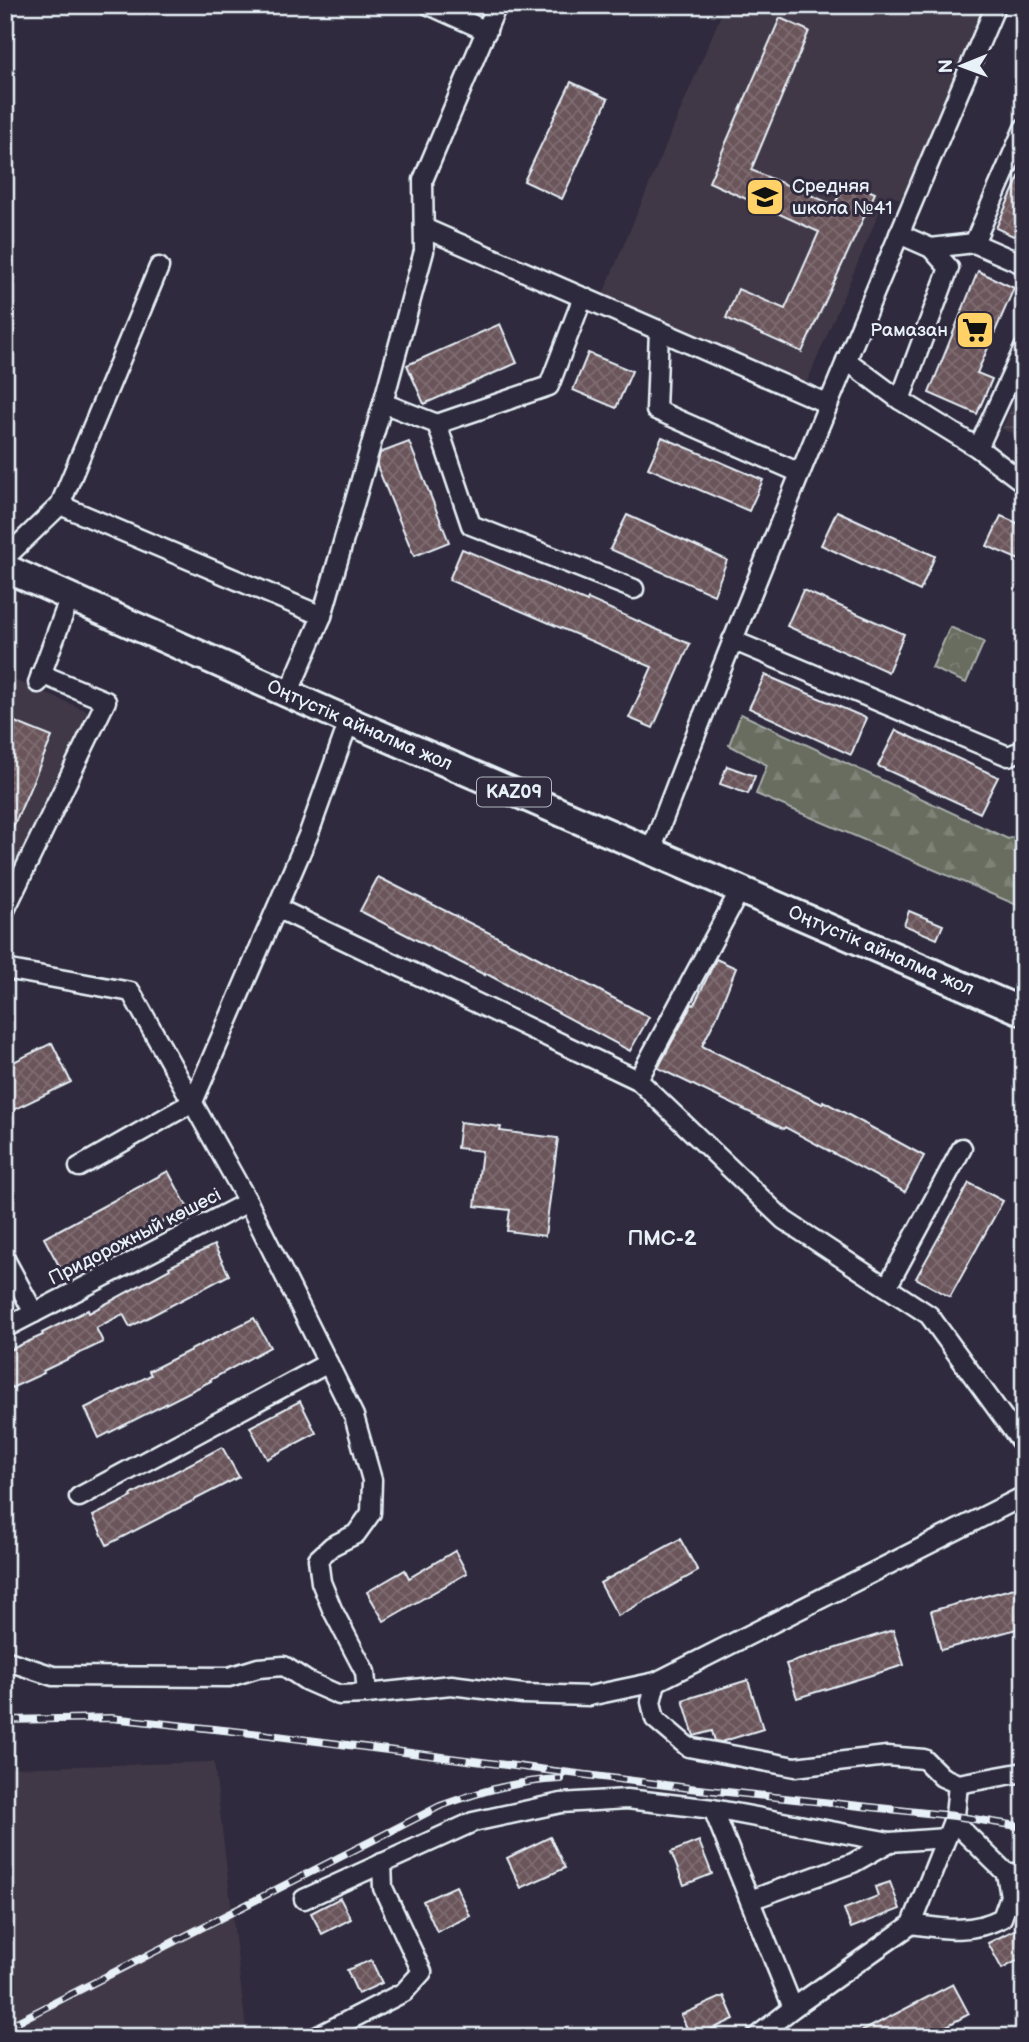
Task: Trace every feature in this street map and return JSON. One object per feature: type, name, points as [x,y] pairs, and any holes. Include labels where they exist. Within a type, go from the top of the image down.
[{"type":"highway","name":"Оңтүстік айналма жол","points":[[5,568],[349,721],[1024,1012]]},
{"type":"street","points":[[429,5],[487,31]]},
{"type":"street","points":[[288,694],[322,616],[424,251],[423,180],[498,5]]},
{"type":"street","points":[[651,851],[732,640],[828,404],[996,5]]},
{"type":"street","points":[[974,243],[1024,128]]},
{"type":"street","points":[[424,228],[828,404]]},
{"type":"street","points":[[899,234],[931,248],[949,268],[900,400]]},
{"type":"street","points":[[931,248],[974,243],[1020,262],[1024,261]]},
{"type":"street","points":[[5,558],[60,505],[159,267]]},
{"type":"street","points":[[383,403],[437,424],[549,386],[583,297]]},
{"type":"street","points":[[659,330],[656,410],[800,473]]},
{"type":"street","points":[[978,448],[1024,348]]},
{"type":"street","points":[[846,360],[900,400],[978,448],[1024,483]]},
{"type":"street","points":[[437,424],[471,525],[634,589]]},
{"type":"street","points":[[60,505],[322,616]]},
{"type":"street","points":[[5,910],[106,701],[40,679],[70,597]]},
{"type":"street","points":[[732,640],[1008,756],[1024,750]]},
{"type":"street","points":[[79,1167],[193,1102],[309,833],[349,721]]},
{"type":"street","points":[[638,1080],[740,890]]},
{"type":"street","points":[[277,908],[638,1080],[784,1220],[929,1315],[1024,1446]]},
{"type":"street","points":[[5,969],[131,992],[248,1202],[354,1416],[372,1480],[371,1513],[356,1534],[331,1546],[318,1559],[321,1582],[332,1609],[365,1672],[367,1694]]},
{"type":"street","points":[[887,1287],[961,1148]]},
{"type":"street","name":"Придорожный көшесі","points":[[5,1328],[248,1202]]},
{"type":"street","points":[[5,1259],[34,1313]]},
{"type":"street","points":[[79,1497],[328,1363]]},
{"type":"street","points":[[5,1660],[53,1676],[229,1677],[258,1668],[284,1665],[307,1681],[339,1695],[452,1685],[523,1693],[589,1696],[656,1682],[1024,1496]]},
{"type":"street","points":[[656,1682],[651,1702],[654,1719],[688,1747],[795,1767],[887,1756],[924,1759],[942,1777],[958,1784],[1024,1772]]},
{"type":"street","points":[[757,2037],[912,1923],[949,1829],[958,1784]]},
{"type":"street","points":[[304,1899],[473,1822],[561,1803],[627,1799],[713,1810],[890,1842]]},
{"type":"street","points":[[713,1810],[793,2008]]},
{"type":"street","points":[[750,1900],[853,1863],[890,1842],[949,1829],[1015,1872],[1002,1918],[988,1925],[951,1930],[912,1923]]},
{"type":"street","points":[[316,2037],[404,1992],[422,1972],[383,1888],[382,1863]]},
{"type":"shaded area","name":"Средняя школа №41","points":[[725,5],[988,5],[905,201],[887,194],[807,382],[603,294]]},
{"type":"shaded area","points":[[1024,379],[1024,463],[1014,459],[1023,437],[1002,429]]},
{"type":"shaded area","points":[[5,676],[92,713],[5,883]]},
{"type":"shaded area","points":[[214,1762],[247,2037],[5,2037],[5,1768]]},
{"type":"green space","points":[[950,627],[984,642],[966,683],[932,668]]},
{"type":"green space","points":[[741,714],[1008,839],[1024,833],[1024,908],[756,794],[767,765],[729,745]]},
{"type":"building","points":[[780,18],[809,31],[751,170],[834,205],[847,181],[875,193],[802,352],[726,318],[738,289],[785,309],[819,232],[709,182]]},
{"type":"building","points":[[571,82],[608,99],[562,199],[524,181]]},
{"type":"building","points":[[1024,166],[1024,241],[996,228]]},
{"type":"building","name":"Рамазан","points":[[978,271],[1014,288],[977,373],[992,379],[977,414],[929,393]]},
{"type":"building","points":[[500,324],[517,363],[424,404],[407,365]]},
{"type":"building","points":[[588,353],[632,371],[616,408],[573,390]]},
{"type":"building","points":[[662,437],[763,480],[749,511],[648,468]]},
{"type":"building","points":[[409,442],[449,542],[414,556],[377,466],[380,453]]},
{"type":"building","points":[[837,511],[935,556],[920,591],[821,545]]},
{"type":"building","points":[[627,515],[727,560],[714,595],[610,549]]},
{"type":"building","points":[[1001,516],[1024,526],[1024,562],[987,546]]},
{"type":"building","points":[[462,549],[587,602],[588,599],[690,644],[653,728],[629,718],[652,667],[449,580]]},
{"type":"building","points":[[803,590],[904,634],[888,672],[787,626]]},
{"type":"building","points":[[765,675],[866,718],[851,755],[749,708]]},
{"type":"building","points":[[5,718],[52,737],[5,846]]},
{"type":"building","points":[[896,730],[998,777],[980,813],[878,766]]},
{"type":"building","points":[[727,766],[755,776],[748,794],[720,784]]},
{"type":"building","points":[[378,877],[649,1017],[630,1051],[485,973],[360,911]]},
{"type":"building","points":[[909,911],[943,925],[937,939],[904,925]]},
{"type":"building","points":[[716,959],[736,968],[702,1046],[822,1104],[823,1101],[924,1156],[905,1192],[785,1127],[784,1129],[658,1068],[692,1004],[694,1005]]},
{"type":"building","points":[[52,1043],[71,1082],[5,1114],[5,1066]]},
{"type":"building","points":[[460,1122],[501,1127],[500,1131],[558,1138],[545,1236],[507,1231],[510,1210],[475,1206],[482,1151],[457,1148]]},
{"type":"building","points":[[168,1171],[188,1208],[64,1275],[44,1238]]},
{"type":"building","points":[[969,1183],[1003,1201],[950,1297],[916,1278]]},
{"type":"building","points":[[214,1245],[229,1275],[130,1327],[123,1314],[96,1328],[103,1342],[5,1391],[5,1352],[88,1310],[89,1313],[170,1269],[169,1267]]},
{"type":"building","points":[[254,1318],[270,1347],[211,1381],[99,1438],[85,1408],[151,1375],[149,1371]]},
{"type":"building","points":[[300,1401],[316,1433],[267,1459],[250,1427]]},
{"type":"building","points":[[222,1447],[239,1477],[107,1545],[93,1516]]},
{"type":"building","points":[[680,1539],[698,1571],[618,1616],[600,1583]]},
{"type":"building","points":[[455,1551],[467,1573],[384,1621],[367,1592],[405,1570],[409,1578]]},
{"type":"building","points":[[1018,1587],[1024,1610],[1024,1627],[941,1650],[931,1611]]},
{"type":"building","points":[[893,1630],[904,1665],[797,1698],[786,1664]]},
{"type":"building","points":[[748,1680],[763,1729],[721,1742],[715,1741],[712,1731],[694,1736],[683,1700]]},
{"type":"building","points":[[550,1837],[565,1868],[521,1888],[507,1858]]},
{"type":"building","points":[[699,1841],[712,1874],[684,1885],[671,1852]]},
{"type":"building","points":[[890,1882],[900,1909],[851,1928],[844,1909],[878,1896],[875,1887]]},
{"type":"building","points":[[456,1886],[470,1916],[437,1932],[423,1901]]},
{"type":"building","points":[[340,1898],[351,1919],[322,1934],[311,1913]]},
{"type":"building","points":[[1016,1929],[1024,1944],[1024,1957],[1002,1969],[988,1943]]},
{"type":"building","points":[[371,1960],[382,1983],[358,1994],[347,1970]]},
{"type":"building","points":[[953,1984],[969,2014],[926,2037],[851,2037]]},
{"type":"building","points":[[724,1996],[734,2019],[691,2037],[681,2015]]},
{"type":"railway","points":[[5,1720],[111,1718],[261,1734],[689,1788],[955,1816],[1024,1827]]},
{"type":"railway","points":[[5,2028],[440,1806],[499,1788],[561,1779]]},
{"type":"place","name":"Средняя школа №41","points":[[765,197]]},
{"type":"place","name":"Рамазан","points":[[975,330]]},
{"type":"district","name":"ПМС-2","points":[[662,1238]]}]
